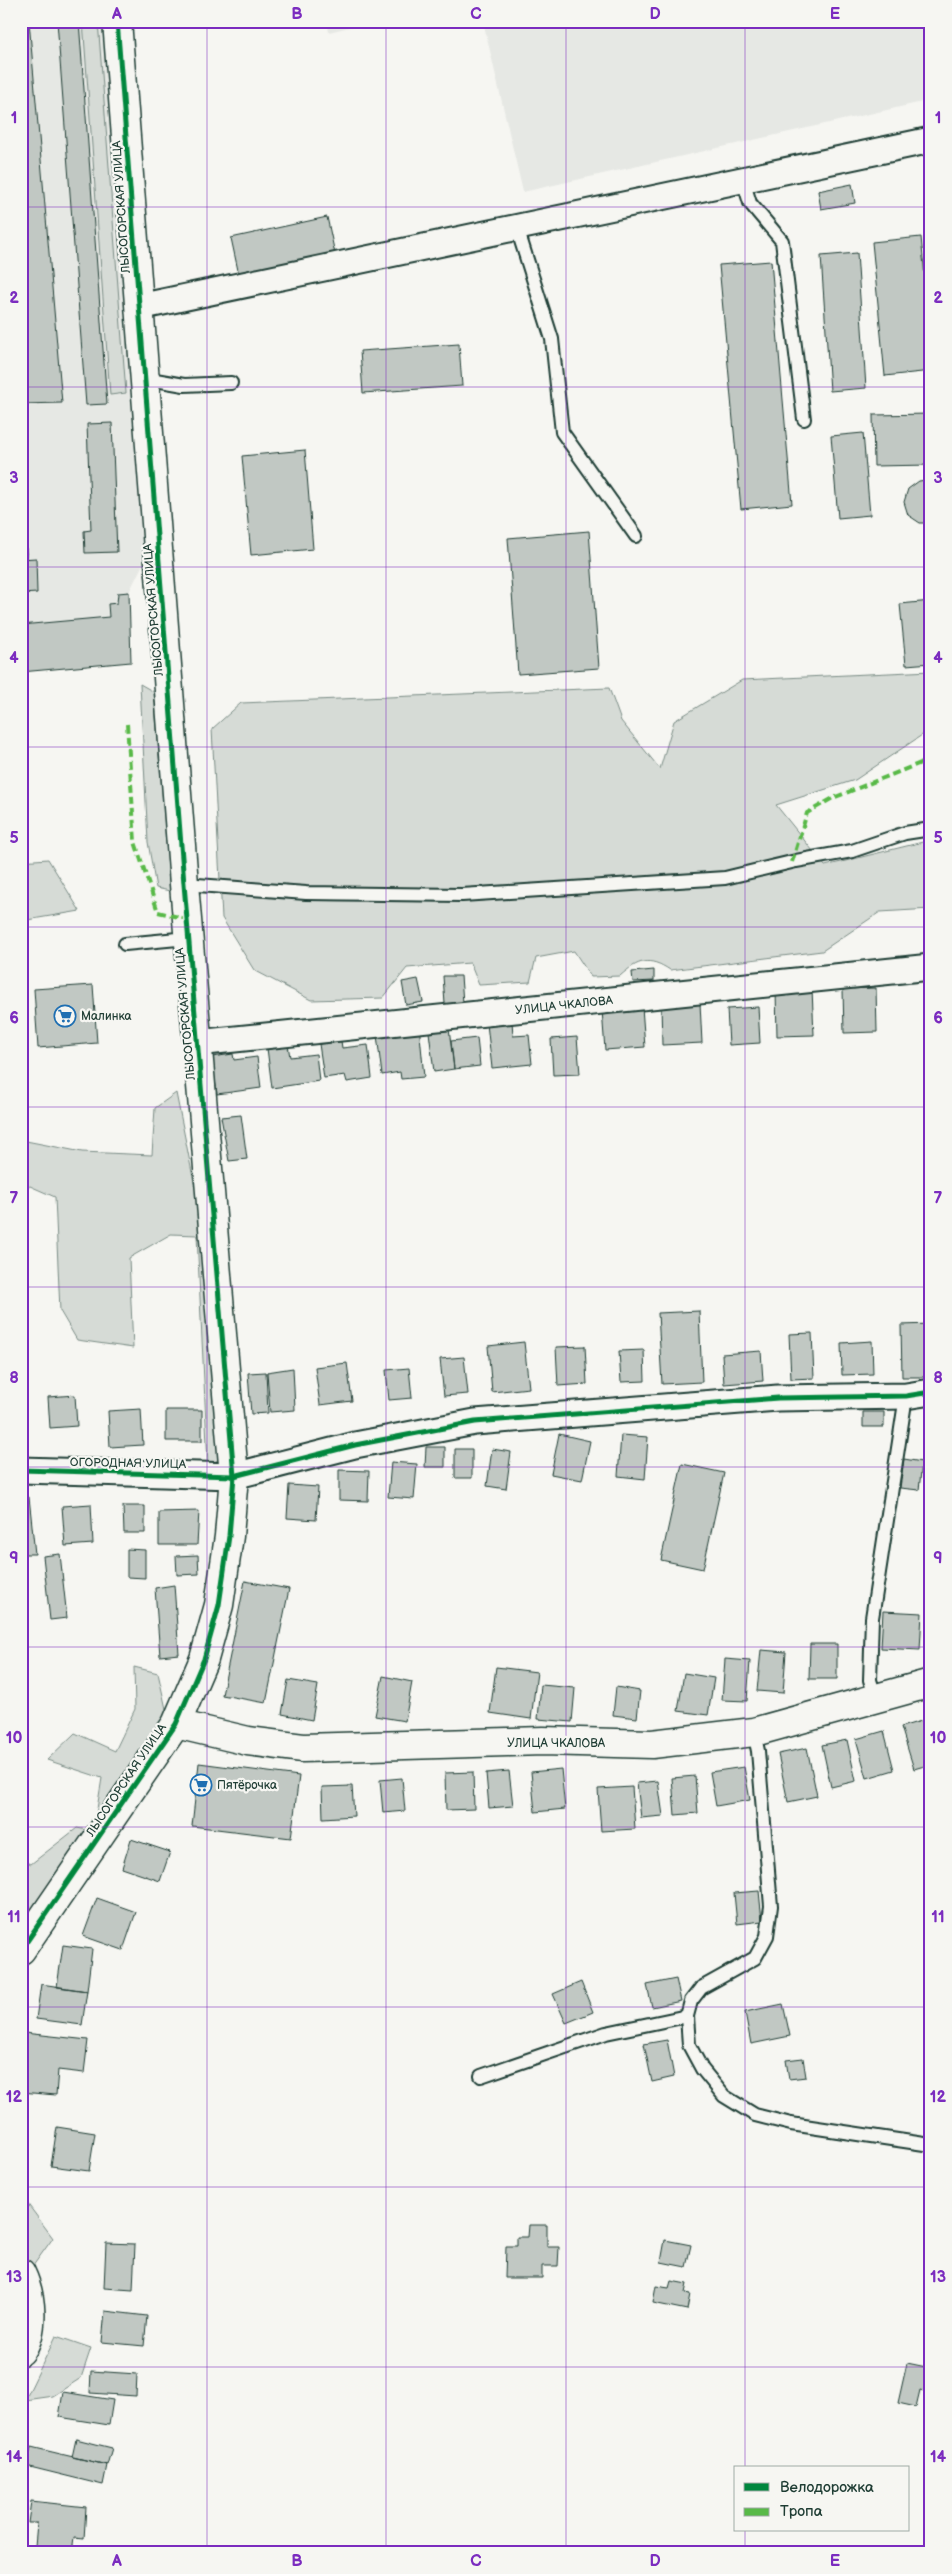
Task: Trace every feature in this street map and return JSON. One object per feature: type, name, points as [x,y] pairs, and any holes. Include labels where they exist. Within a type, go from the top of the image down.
[{"type":"street","name":"ЛЫСОГОРСКАЯ УЛИЦА","points":[[21,1950],[176,1724],[204,1659],[219,1605],[229,1536],[234,1476],[188,938],[116,21]]},
{"type":"street","points":[[139,307],[931,140]]},
{"type":"street","name":"УЛИЦА ЧКАЛОВА","points":[[197,1043],[931,967]]},
{"type":"street","name":"ОГОРОДНАЯ УЛИЦА","points":[[21,1470],[234,1476],[356,1445],[475,1422],[778,1398],[906,1396],[931,1392]]},
{"type":"street","name":"УЛИЦА ЧКАЛОВА","points":[[176,1724],[248,1741],[303,1748],[543,1741],[652,1744],[754,1732],[931,1683]]},
{"type":"street","points":[[21,2273],[29,2289],[30,2316],[28,2342],[21,2352]]},
{"type":"lane","points":[[743,180],[750,203],[782,241],[804,419]]},
{"type":"lane","points":[[517,228],[552,339],[562,432],[636,536]]},
{"type":"lane","points":[[144,378],[184,385],[231,383]]},
{"type":"lane","points":[[184,884],[306,893],[462,895],[725,878],[796,861],[852,851],[906,833],[931,829]]},
{"type":"lane","points":[[125,944],[188,938]]},
{"type":"lane","points":[[876,1699],[870,1680],[872,1618],[906,1396]]},
{"type":"lane","points":[[754,1732],[758,1751],[771,1906],[767,1936],[754,1958],[701,1988],[691,2000],[687,2016],[689,2045],[702,2069],[724,2096],[755,2115],[792,2124],[931,2145]]},
{"type":"lane","points":[[482,2076],[606,2033],[687,2016]]},
{"type":"shaded area","points":[[21,21],[104,21],[143,564],[129,592],[131,662],[21,672]]},
{"type":"shaded area","points":[[83,21],[98,21],[126,393],[110,395]]},
{"type":"shaded area","points":[[327,21],[373,21],[329,32]]},
{"type":"shaded area","points":[[483,21],[931,21],[931,100],[523,192]]},
{"type":"shaded area","points":[[931,671],[931,729],[855,780],[776,805],[825,866],[931,840],[931,909],[880,912],[822,951],[670,970],[656,963],[644,962],[632,966],[620,976],[591,977],[574,951],[536,958],[530,982],[479,985],[470,963],[407,968],[383,998],[311,1000],[254,970],[222,918],[212,729],[241,703],[609,688],[621,721],[660,769],[674,721],[742,680]]},
{"type":"shaded area","points":[[140,684],[154,692],[170,891],[156,888],[148,842]]},
{"type":"shaded area","points":[[48,859],[80,911],[21,921],[21,861]]},
{"type":"shaded area","points":[[176,1093],[205,1237],[222,1458],[208,1465],[197,1235],[171,1234],[129,1258],[133,1348],[77,1340],[60,1311],[55,1197],[30,1186],[21,1189],[21,1140],[82,1152],[152,1155],[155,1108]]},
{"type":"shaded area","points":[[134,1667],[158,1673],[168,1718],[109,1817],[96,1815],[102,1778],[47,1760],[75,1733],[115,1751],[135,1709]]},
{"type":"shaded area","points":[[77,1828],[92,1831],[21,1940],[21,1859],[31,1864]]},
{"type":"shaded area","points":[[21,2195],[53,2238],[30,2270],[21,2251]]},
{"type":"shaded area","points":[[56,2336],[91,2348],[81,2378],[53,2396],[25,2400]]},
{"type":"building","points":[[21,21],[29,21],[62,403],[21,404]]},
{"type":"building","points":[[57,21],[79,21],[107,404],[86,405]]},
{"type":"building","points":[[852,184],[855,203],[821,209],[818,191]]},
{"type":"building","points":[[327,217],[335,254],[239,275],[231,238]]},
{"type":"building","points":[[921,237],[931,339],[931,371],[885,376],[872,242]]},
{"type":"building","points":[[857,253],[866,388],[830,391],[821,256]]},
{"type":"building","points":[[771,261],[792,504],[741,509],[719,265]]},
{"type":"building","points":[[459,344],[462,386],[363,393],[360,351]]},
{"type":"building","points":[[931,414],[931,465],[874,466],[873,415]]},
{"type":"building","points":[[112,423],[117,552],[85,553],[84,531],[91,530],[87,424]]},
{"type":"building","points":[[863,433],[870,515],[838,518],[831,436]]},
{"type":"building","points":[[305,450],[313,549],[251,555],[242,456]]},
{"type":"building","points":[[919,481],[931,481],[931,523],[920,523],[908,515],[904,502],[908,489]]},
{"type":"building","points":[[21,498],[27,558],[21,559]]},
{"type":"building","points":[[589,531],[599,668],[518,674],[508,538]]},
{"type":"building","points":[[36,558],[37,593],[21,594],[21,559]]},
{"type":"building","points":[[129,592],[131,662],[21,672],[21,625],[109,617],[108,604],[117,603],[118,593]]},
{"type":"building","points":[[931,601],[931,663],[906,665],[900,604]]},
{"type":"building","points":[[654,970],[654,981],[633,982],[632,972]]},
{"type":"building","points":[[443,976],[461,976],[463,1003],[445,1004]]},
{"type":"building","points":[[418,979],[423,1002],[406,1005],[402,982]]},
{"type":"building","name":"Малинка","points":[[93,985],[97,1043],[38,1048],[34,989]]},
{"type":"building","points":[[876,988],[877,1032],[844,1033],[843,989]]},
{"type":"building","points":[[812,989],[814,1035],[777,1036],[776,990]]},
{"type":"building","points":[[700,1003],[702,1043],[662,1045],[661,1005]]},
{"type":"building","points":[[642,1007],[645,1047],[605,1050],[602,1010]]},
{"type":"building","points":[[758,1007],[760,1043],[729,1045],[727,1009]]},
{"type":"building","points":[[512,1021],[513,1036],[529,1035],[532,1064],[492,1068],[487,1024]]},
{"type":"building","points":[[419,1025],[424,1077],[401,1079],[400,1072],[382,1075],[377,1035]]},
{"type":"building","points":[[449,1029],[454,1069],[434,1072],[429,1032]]},
{"type":"building","points":[[577,1037],[580,1074],[553,1075],[551,1039]]},
{"type":"building","points":[[477,1038],[480,1066],[454,1069],[451,1041]]},
{"type":"building","points":[[341,1041],[342,1048],[368,1045],[372,1078],[347,1082],[345,1075],[324,1078],[319,1044]]},
{"type":"building","points":[[288,1045],[290,1057],[316,1054],[319,1081],[272,1088],[267,1048]]},
{"type":"building","points":[[233,1054],[234,1060],[257,1057],[261,1088],[217,1094],[212,1057]]},
{"type":"building","points":[[241,1115],[247,1159],[229,1161],[221,1117]]},
{"type":"building","points":[[699,1311],[702,1382],[662,1384],[658,1313]]},
{"type":"building","points":[[931,1324],[931,1377],[902,1377],[901,1325]]},
{"type":"building","points":[[812,1333],[814,1378],[791,1379],[789,1334]]},
{"type":"building","points":[[872,1341],[873,1374],[842,1375],[841,1343]]},
{"type":"building","points":[[524,1342],[529,1388],[492,1392],[488,1346]]},
{"type":"building","points":[[585,1346],[587,1384],[558,1386],[556,1347]]},
{"type":"building","points":[[644,1350],[645,1381],[621,1382],[619,1351]]},
{"type":"building","points":[[761,1351],[763,1381],[724,1384],[722,1354]]},
{"type":"building","points":[[464,1357],[468,1394],[444,1396],[440,1359]]},
{"type":"building","points":[[347,1363],[352,1401],[320,1405],[315,1367]]},
{"type":"building","points":[[293,1368],[295,1410],[270,1412],[267,1372]]},
{"type":"building","points":[[409,1368],[412,1398],[389,1400],[386,1370]]},
{"type":"building","points":[[266,1372],[268,1413],[251,1414],[248,1373]]},
{"type":"building","points":[[75,1395],[77,1426],[50,1428],[48,1397]]},
{"type":"building","points":[[141,1409],[143,1445],[110,1447],[108,1411]]},
{"type":"building","points":[[166,1410],[202,1410],[202,1441],[166,1441]]},
{"type":"building","points":[[863,1412],[884,1412],[884,1427],[863,1427]]},
{"type":"building","points":[[559,1434],[590,1441],[582,1480],[551,1474]]},
{"type":"building","points":[[621,1435],[648,1437],[645,1479],[618,1476]]},
{"type":"building","points":[[426,1447],[445,1447],[445,1467],[425,1467]]},
{"type":"building","points":[[455,1449],[472,1449],[472,1478],[455,1478]]},
{"type":"building","points":[[492,1449],[511,1452],[506,1489],[487,1486]]},
{"type":"building","points":[[904,1459],[922,1462],[919,1490],[900,1488]]},
{"type":"building","points":[[391,1462],[417,1464],[414,1499],[388,1497]]},
{"type":"building","points":[[682,1464],[724,1473],[703,1569],[661,1560]]},
{"type":"building","points":[[339,1470],[369,1471],[368,1501],[339,1500]]},
{"type":"building","points":[[289,1485],[318,1487],[316,1520],[287,1518]]},
{"type":"building","points":[[29,1497],[35,1554],[21,1554],[21,1498]]},
{"type":"building","points":[[91,1504],[93,1544],[65,1546],[62,1506]]},
{"type":"building","points":[[123,1506],[145,1506],[145,1533],[124,1533]]},
{"type":"building","points":[[199,1511],[197,1545],[159,1545],[159,1512]]},
{"type":"building","points":[[127,1549],[145,1550],[145,1578],[127,1577]]},
{"type":"building","points":[[60,1554],[67,1618],[50,1620],[43,1556]]},
{"type":"building","points":[[198,1555],[199,1574],[177,1575],[176,1556]]},
{"type":"building","points":[[245,1581],[289,1589],[266,1703],[222,1695]]},
{"type":"building","points":[[174,1585],[179,1654],[160,1656],[155,1588]]},
{"type":"building","points":[[883,1611],[922,1613],[920,1650],[881,1648]]},
{"type":"building","points":[[810,1644],[837,1644],[837,1679],[809,1679]]},
{"type":"building","points":[[761,1650],[786,1652],[783,1693],[757,1691]]},
{"type":"building","points":[[725,1659],[750,1661],[747,1701],[722,1700]]},
{"type":"building","points":[[496,1667],[537,1672],[531,1719],[490,1713]]},
{"type":"building","points":[[684,1673],[714,1678],[708,1715],[678,1711]]},
{"type":"building","points":[[383,1676],[412,1682],[405,1721],[375,1716]]},
{"type":"building","points":[[288,1680],[318,1685],[312,1720],[282,1714]]},
{"type":"building","points":[[541,1685],[575,1688],[572,1722],[538,1719]]},
{"type":"building","points":[[616,1687],[640,1691],[637,1718],[613,1715]]},
{"type":"building","points":[[928,1719],[931,1728],[931,1764],[914,1769],[901,1727]]},
{"type":"building","points":[[884,1731],[894,1770],[867,1778],[856,1739]]},
{"type":"building","points":[[847,1740],[856,1781],[831,1787],[822,1745]]},
{"type":"building","points":[[807,1748],[817,1796],[788,1802],[778,1754]]},
{"type":"building","points":[[199,1763],[299,1776],[291,1838],[192,1826]]},
{"type":"building","points":[[744,1767],[750,1800],[716,1806],[710,1772]]},
{"type":"building","points":[[561,1769],[565,1809],[535,1812],[531,1772]]},
{"type":"building","points":[[509,1771],[513,1806],[489,1808],[486,1773]]},
{"type":"building","points":[[473,1772],[474,1809],[446,1810],[445,1773]]},
{"type":"building","points":[[695,1776],[698,1813],[675,1815],[672,1778]]},
{"type":"building","points":[[402,1778],[405,1811],[383,1813],[380,1780]]},
{"type":"building","points":[[658,1781],[663,1816],[641,1818],[637,1783]]},
{"type":"building","points":[[352,1786],[354,1816],[323,1818],[322,1787]]},
{"type":"building","points":[[632,1787],[635,1829],[601,1831],[598,1789]]},
{"type":"building","points":[[131,1839],[170,1852],[160,1881],[122,1868]]},
{"type":"building","points":[[759,1891],[762,1921],[737,1924],[734,1893]]},
{"type":"building","points":[[97,1898],[136,1912],[123,1950],[83,1936]]},
{"type":"building","points":[[63,1945],[92,1949],[87,1991],[57,1987]]},
{"type":"building","points":[[676,1979],[681,2001],[652,2007],[647,1985]]},
{"type":"building","points":[[581,1982],[593,2012],[566,2023],[553,1994]]},
{"type":"building","points":[[41,1984],[87,1991],[82,2025],[36,2019]]},
{"type":"building","points":[[783,2004],[790,2036],[751,2044],[745,2012]]},
{"type":"building","points":[[24,2033],[88,2040],[84,2073],[58,2070],[56,2095],[21,2092]]},
{"type":"building","points":[[667,2040],[674,2077],[652,2082],[644,2044]]},
{"type":"building","points":[[803,2058],[806,2077],[789,2079],[786,2060]]},
{"type":"building","points":[[57,2127],[95,2133],[89,2171],[51,2166]]},
{"type":"building","points":[[529,2225],[547,2225],[547,2247],[559,2247],[558,2266],[542,2266],[542,2278],[505,2278],[506,2246],[517,2246],[517,2237],[528,2237]]},
{"type":"building","points":[[665,2240],[691,2245],[686,2267],[661,2262]]},
{"type":"building","points":[[106,2243],[135,2244],[133,2290],[104,2288]]},
{"type":"building","points":[[671,2281],[687,2284],[685,2293],[690,2294],[687,2310],[653,2303],[656,2286],[669,2288]]},
{"type":"building","points":[[105,2311],[147,2316],[144,2346],[102,2342]]},
{"type":"building","points":[[907,2363],[931,2368],[931,2393],[920,2390],[916,2407],[898,2403]]},
{"type":"building","points":[[91,2371],[137,2374],[136,2396],[90,2393]]},
{"type":"building","points":[[63,2392],[113,2400],[109,2425],[59,2417]]},
{"type":"building","points":[[76,2439],[112,2448],[107,2465],[72,2457]]},
{"type":"building","points":[[31,2447],[107,2465],[103,2485],[26,2466]]},
{"type":"building","points":[[31,2501],[86,2507],[84,2539],[74,2538],[72,2553],[47,2553],[47,2548],[35,2546],[37,2523],[28,2523]]},
{"type":"marked path","points":[[127,724],[135,842],[158,912],[187,919]]},
{"type":"marked path","points":[[792,862],[807,813],[833,798],[931,759]]},
{"type":"cycle path","points":[[21,1950],[176,1724],[204,1659],[219,1605],[229,1536],[234,1476],[184,884],[117,21]]},
{"type":"cycle path","points":[[21,1470],[234,1476],[355,1445],[475,1422],[778,1398],[906,1396],[931,1392]]},
{"type":"place","name":"Малинка","points":[[65,1016]]},
{"type":"place","name":"Пятёрочка","points":[[201,1785]]}]
